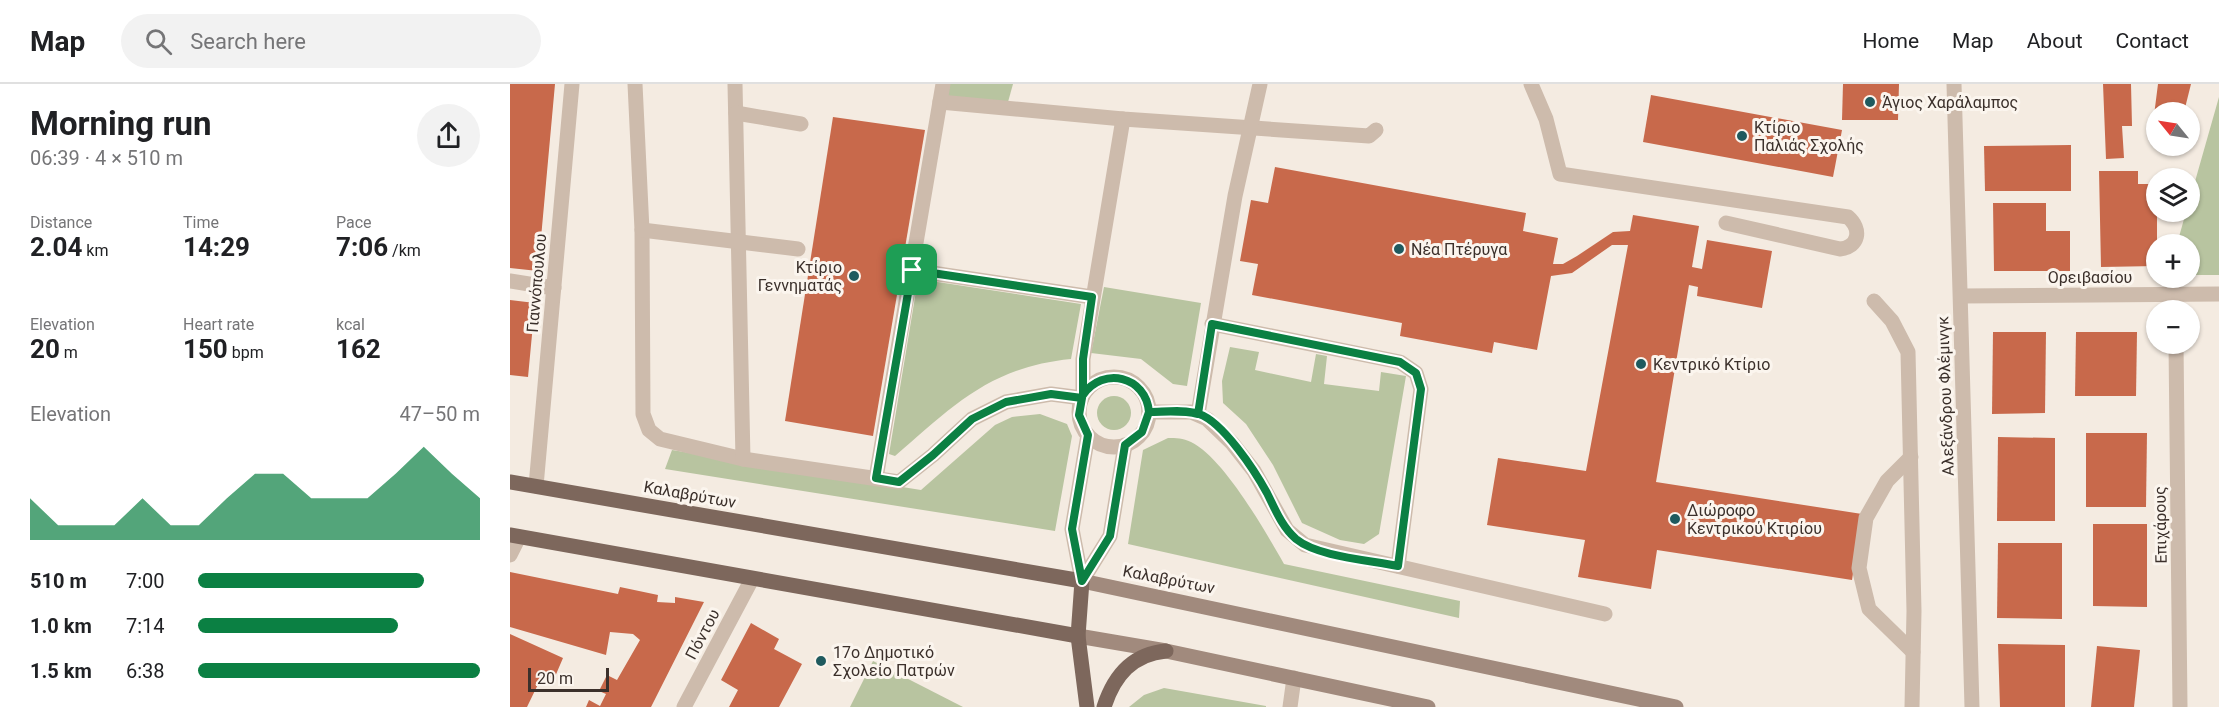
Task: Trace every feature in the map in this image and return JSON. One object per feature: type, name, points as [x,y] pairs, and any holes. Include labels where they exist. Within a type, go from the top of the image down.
[{"type":"main road","name":"Καλαβρύτων","points":[[510,482],[1082,581],[1676,707]]},
{"type":"main road","points":[[514,536],[1166,651],[1428,707]]},
{"type":"main road","points":[[1082,581],[1078,636],[1087,707]]},
{"type":"main road","points":[[1104,707],[1114,683],[1128,666],[1147,655],[1166,651]]},
{"type":"street","name":"Γιαννόπουλου","points":[[536,486],[572,84]]},
{"type":"street","points":[[635,84],[642,230],[643,414],[649,430],[660,439],[743,459],[899,482],[972,419],[1006,402],[1051,394],[1083,397]]},
{"type":"street","points":[[735,84],[743,459]]},
{"type":"street","points":[[876,478],[943,84]]},
{"type":"street","points":[[1198,414],[1212,324],[1260,84]]},
{"type":"street","points":[[1531,84],[1546,119],[1560,174],[1848,217],[1854,222],[1857,236],[1854,243],[1840,249],[1726,223]]},
{"type":"street","name":"Αλεξάνδρου Φλέμινγκ","points":[[1954,84],[1972,707]]},
{"type":"street","points":[[940,102],[1123,119],[1369,136],[1376,130]]},
{"type":"street","points":[[736,113],[801,124]]},
{"type":"street","points":[[1083,397],[1100,380],[1123,378],[1133,383],[1141,391],[1149,412],[1142,432],[1125,445],[1105,446],[1088,435],[1079,415],[1083,397],[1083,359],[1092,297],[1123,119]]},
{"type":"street","points":[[642,230],[798,249]]},
{"type":"street","points":[[912,270],[1092,297]]},
{"type":"street","points":[[510,280],[554,288]]},
{"type":"street","points":[[2175,294],[2175,300]]},
{"type":"street","name":"Ορειβασίου","points":[[1961,296],[2219,294]]},
{"type":"street","points":[[1874,301],[1892,321],[1908,352],[1911,457],[1912,707]]},
{"type":"street","points":[[1212,324],[1400,362],[1416,373],[1421,389],[1398,566]]},
{"type":"street","name":"Επιχάρους","points":[[2176,354],[2180,707]]},
{"type":"street","points":[[1149,412],[1198,414],[1207,418],[1237,449],[1254,471],[1287,530],[1295,538],[1316,549],[1605,614]]},
{"type":"street","points":[[1082,581],[1072,529],[1088,435]]},
{"type":"street","points":[[1082,581],[1110,536],[1125,445]]},
{"type":"street","points":[[1911,457],[1887,481],[1866,518],[1859,568],[1869,609],[1913,652]]},
{"type":"street","points":[[510,555],[514,536]]},
{"type":"street","name":"Πόντου","points":[[684,707],[752,579]]},
{"type":"street","points":[[1290,707],[1294,678]]},
{"type":"green space","points":[[949,84],[1013,84],[1008,102],[946,97]]},
{"type":"green space","points":[[2219,97],[2219,275],[2200,275],[2200,234],[2180,234],[2183,222],[2200,222],[2199,168]]},
{"type":"green space","points":[[918,279],[1081,304],[1071,359],[1017,370],[995,380],[955,405],[895,456],[889,454]]},
{"type":"green space","points":[[1104,287],[1201,303],[1187,386],[1173,384],[1141,359],[1091,353]]},
{"type":"green space","points":[[1230,347],[1259,352],[1255,370],[1311,382],[1316,354],[1327,356],[1324,384],[1379,391],[1381,372],[1406,376],[1379,534],[1364,544],[1340,540],[1302,523],[1273,465],[1246,424],[1223,403],[1222,381]]},
{"type":"green space","points":[[1114,396],[1126,401],[1131,413],[1126,425],[1114,430],[1102,425],[1097,413],[1102,401]]},
{"type":"green space","points":[[1040,414],[1067,424],[1072,436],[1055,531],[665,469],[672,450],[921,490],[995,425],[1012,417]]},
{"type":"green space","points":[[1168,438],[1191,442],[1204,450],[1217,463],[1243,497],[1284,564],[1460,601],[1459,618],[1128,544],[1143,450]]},
{"type":"green space","points":[[873,661],[963,707],[850,707]]},
{"type":"green space","points":[[1164,688],[1266,707],[1129,707],[1144,695]]},
{"type":"building","points":[[510,84],[555,84],[538,271],[510,268]]},
{"type":"building","name":"Άγιος Χαράλαμπος","points":[[1843,84],[1899,84],[1898,120],[1842,120]]},
{"type":"building","points":[[2103,84],[2131,84],[2132,126],[2122,126],[2124,158],[2106,159]]},
{"type":"building","points":[[2158,84],[2191,84],[2186,102],[2156,102]]},
{"type":"building","name":"Κτίριο Παλιάς Σχολής","points":[[1651,95],[1842,130],[1833,177],[1643,142]]},
{"type":"building","name":"Κτίριο Γεννηματάς","points":[[833,117],[925,130],[873,436],[785,421]]},
{"type":"building","points":[[2071,145],[2071,191],[1985,191],[1984,146]]},
{"type":"building","points":[[1275,167],[1526,213],[1523,231],[1558,238],[1553,264],[1563,264],[1613,232],[1630,231],[1633,215],[1699,226],[1692,267],[1702,269],[1707,240],[1772,251],[1762,308],[1697,296],[1698,287],[1689,285],[1656,482],[1862,514],[1852,580],[1657,550],[1651,589],[1578,577],[1585,540],[1487,525],[1498,458],[1586,471],[1628,245],[1612,245],[1572,273],[1551,276],[1537,350],[1494,342],[1492,353],[1400,336],[1402,323],[1252,295],[1258,264],[1240,261],[1251,200],[1268,203]]},
{"type":"building","points":[[2099,171],[2138,171],[2138,184],[2146,184],[2146,222],[2157,222],[2157,234],[2146,234],[2146,266],[2101,267]]},
{"type":"building","points":[[1993,203],[2046,203],[2046,231],[2070,231],[2070,271],[1994,271]]},
{"type":"building","points":[[510,300],[535,303],[528,377],[510,375]]},
{"type":"building","points":[[1993,332],[2046,332],[2045,413],[1992,414]]},
{"type":"building","points":[[2076,332],[2137,332],[2136,396],[2075,396]]},
{"type":"building","points":[[2086,433],[2147,433],[2146,507],[2086,507]]},
{"type":"building","points":[[1998,437],[2055,438],[2055,521],[1997,521]]},
{"type":"building","points":[[2093,524],[2147,524],[2147,607],[2093,606]]},
{"type":"building","points":[[1998,543],[2062,543],[2062,619],[1997,618]]},
{"type":"building","points":[[510,572],[618,594],[620,587],[658,595],[657,602],[675,603],[675,597],[704,602],[651,707],[586,707],[589,700],[600,706],[606,694],[599,691],[607,675],[617,680],[640,640],[633,634],[610,632],[606,655],[510,627]]},
{"type":"building","points":[[751,623],[779,639],[774,649],[802,664],[779,707],[729,707],[738,690],[721,680]]},
{"type":"building","points":[[510,634],[563,658],[554,679],[543,674],[527,707],[510,707]]},
{"type":"building","points":[[1998,644],[2065,645],[2065,707],[2000,707]]},
{"type":"building","points":[[2097,646],[2140,650],[2134,707],[2091,707]]},
{"type":"place","name":"Άγιος Χαράλαμπος","points":[[1870,102]]},
{"type":"place","name":"Κτίριο Παλιάς Σχολής","points":[[1742,136]]},
{"type":"place","name":"Νέα Πτέρυγα","points":[[1399,249]]},
{"type":"place","name":"Κτίριο Γεννηματάς","points":[[854,276]]},
{"type":"place","name":"Κεντρικό Κτίριο","points":[[1641,364]]},
{"type":"place","name":"Διώροφο Κεντρικού Κτιρίου","points":[[1675,519]]},
{"type":"place","name":"17ο Δημοτικό Σχολείο Πατρών","points":[[821,661]]},
{"type":"route","points":[[912,270],[876,478],[899,482],[972,419],[1006,402],[1051,394],[1082,398],[1079,415],[1088,435],[1072,529],[1082,581],[1110,536],[1125,445],[1136,439],[1142,432],[1149,412],[1191,412],[1207,418],[1237,449],[1254,471],[1287,530],[1295,538],[1316,549],[1398,566],[1421,389],[1416,373],[1400,362],[1212,324],[1198,414],[1191,412],[1183,412],[1149,412],[1147,401],[1138,387],[1123,378],[1111,377],[1095,382],[1083,395],[1083,359],[1092,297],[912,270]]}]
